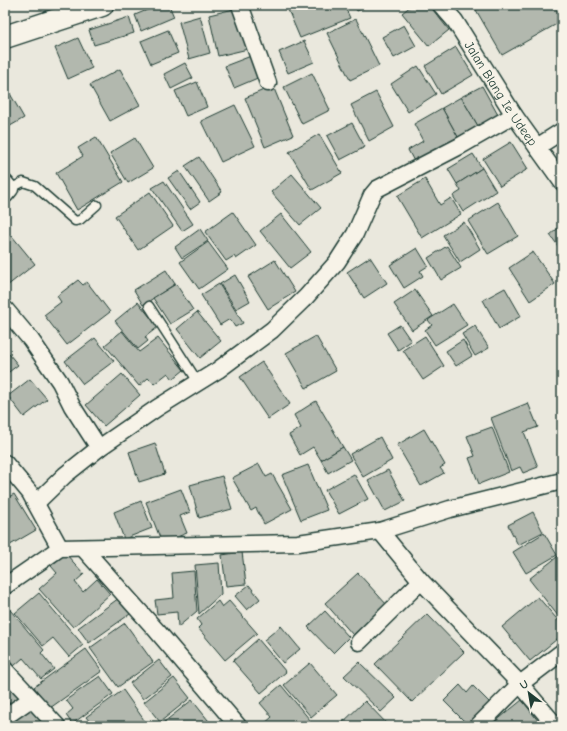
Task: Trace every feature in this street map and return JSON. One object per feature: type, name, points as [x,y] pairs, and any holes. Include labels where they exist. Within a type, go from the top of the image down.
[{"type":"highway","points":[[5,37],[102,5]]},
{"type":"street","points":[[240,5],[268,83]]},
{"type":"street","name":"Jalan Blang Ie Udeep","points":[[441,5],[455,21],[514,115],[562,182]]},
{"type":"street","points":[[36,503],[66,475],[100,448],[157,408],[218,370],[260,339],[306,297],[337,262],[355,234],[372,195],[377,189],[460,146],[514,115]]},
{"type":"street","points":[[537,147],[562,131]]},
{"type":"street","points":[[5,309],[31,340],[60,382],[72,406],[100,448]]},
{"type":"street","points":[[5,463],[36,503],[60,548]]},
{"type":"street","points":[[5,586],[60,548],[298,543],[380,532],[450,509],[562,481]]},
{"type":"street","points":[[380,532],[421,581],[520,684],[556,726]]},
{"type":"street","points":[[83,548],[157,631],[238,726]]},
{"type":"street","points":[[359,642],[421,581]]},
{"type":"street","points":[[478,726],[520,684],[562,652]]},
{"type":"street","points":[[5,670],[57,726]]},
{"type":"street","points":[[5,717],[31,699]]},
{"type":"lane","points":[[7,189],[22,182],[35,186],[75,221],[80,220],[97,205]]},
{"type":"lane","points":[[149,306],[198,382]]},
{"type":"building","points":[[159,5],[169,5],[174,17],[141,31],[135,15]]},
{"type":"building","points":[[286,5],[344,5],[350,18],[300,38]]},
{"type":"building","points":[[354,5],[370,5],[357,11]]},
{"type":"building","points":[[412,5],[429,5],[449,30],[429,46],[402,13]]},
{"type":"building","points":[[484,5],[562,5],[562,21],[502,55],[476,10]]},
{"type":"building","points":[[238,8],[248,49],[218,56],[209,15]]},
{"type":"building","points":[[200,16],[210,53],[189,59],[179,22]]},
{"type":"building","points":[[129,17],[134,33],[94,45],[89,30]]},
{"type":"building","points":[[356,19],[379,66],[350,80],[327,33]]},
{"type":"building","points":[[404,25],[416,46],[394,58],[382,37]]},
{"type":"building","points":[[168,30],[178,53],[151,64],[141,41]]},
{"type":"building","points":[[78,38],[92,68],[68,79],[55,48]]},
{"type":"building","points":[[304,41],[314,62],[288,73],[279,52]]},
{"type":"building","points":[[456,47],[473,75],[441,94],[425,66]]},
{"type":"building","points":[[251,56],[260,77],[234,88],[225,66]]},
{"type":"building","points":[[185,63],[193,78],[171,89],[164,74]]},
{"type":"building","points":[[418,66],[436,94],[408,112],[391,84]]},
{"type":"building","points":[[120,69],[140,105],[110,121],[90,85]]},
{"type":"building","points":[[312,73],[330,110],[302,124],[284,87]]},
{"type":"building","points":[[197,82],[207,107],[186,116],[175,91]]},
{"type":"building","points":[[5,85],[24,118],[5,129]]},
{"type":"building","points":[[273,86],[293,135],[265,147],[245,98]]},
{"type":"building","points":[[482,86],[498,115],[478,126],[461,97]]},
{"type":"building","points":[[376,92],[394,127],[369,141],[351,105]]},
{"type":"building","points":[[461,97],[478,126],[458,137],[442,108]]},
{"type":"building","points":[[235,105],[255,146],[221,162],[201,121]]},
{"type":"building","points":[[442,108],[458,137],[437,149],[416,165],[408,150],[423,141],[414,124]]},
{"type":"building","points":[[352,123],[365,147],[340,160],[327,136]]},
{"type":"building","points":[[319,134],[342,173],[312,190],[289,152]]},
{"type":"building","points":[[96,137],[123,182],[77,210],[56,173],[83,156],[78,148]]},
{"type":"building","points":[[135,138],[153,168],[128,183],[110,153]]},
{"type":"building","points":[[511,142],[528,169],[500,186],[483,159]]},
{"type":"building","points":[[473,154],[482,168],[457,184],[448,169]]},
{"type":"building","points":[[199,157],[222,192],[209,201],[185,166]]},
{"type":"building","points":[[482,168],[496,191],[463,212],[453,196],[461,191],[457,184]]},
{"type":"building","points":[[179,171],[200,202],[190,209],[168,178]]},
{"type":"building","points":[[292,174],[321,208],[300,225],[271,192]]},
{"type":"building","points":[[425,179],[440,205],[451,198],[461,214],[422,238],[397,196]]},
{"type":"building","points":[[164,181],[193,224],[182,231],[152,188]]},
{"type":"building","points":[[150,192],[173,226],[138,250],[115,216]]},
{"type":"building","points":[[498,202],[518,236],[488,254],[468,221]]},
{"type":"building","points":[[233,212],[256,245],[236,259],[234,256],[226,261],[205,232]]},
{"type":"building","points":[[281,214],[311,252],[290,268],[260,231]]},
{"type":"building","points":[[464,222],[480,249],[460,262],[443,235]]},
{"type":"building","points":[[562,225],[562,251],[550,235]]},
{"type":"building","points":[[200,229],[208,241],[182,258],[175,247]]},
{"type":"building","points":[[12,236],[35,264],[7,286],[5,284],[5,242]]},
{"type":"building","points":[[208,242],[228,269],[199,289],[180,262]]},
{"type":"building","points":[[447,246],[461,268],[441,280],[428,258]]},
{"type":"building","points":[[417,248],[428,266],[420,271],[423,276],[404,288],[390,265]]},
{"type":"building","points":[[533,252],[555,284],[530,301],[509,268]]},
{"type":"building","points":[[370,257],[387,283],[364,298],[347,272]]},
{"type":"building","points":[[275,260],[295,292],[268,309],[248,277]]},
{"type":"building","points":[[166,270],[175,284],[143,305],[134,290]]},
{"type":"building","points":[[235,275],[250,301],[236,309],[220,284]]},
{"type":"building","points":[[78,280],[83,285],[87,282],[110,312],[67,345],[44,315],[61,302],[57,296]]},
{"type":"building","points":[[176,284],[193,310],[170,324],[153,298]]},
{"type":"building","points":[[219,284],[243,323],[235,327],[230,319],[220,325],[201,295]]},
{"type":"building","points":[[505,288],[521,316],[499,329],[483,300]]},
{"type":"building","points":[[415,290],[433,316],[412,330],[394,304]]},
{"type":"building","points":[[138,302],[158,327],[145,337],[148,341],[138,349],[115,321]]},
{"type":"building","points":[[453,304],[467,325],[435,345],[425,330],[432,325],[428,320]]},
{"type":"building","points":[[197,312],[221,341],[200,358],[177,329]]},
{"type":"building","points":[[400,325],[411,341],[398,350],[387,333]]},
{"type":"building","points":[[475,326],[489,348],[475,356],[462,334]]},
{"type":"building","points":[[122,331],[139,352],[158,338],[184,370],[173,379],[168,373],[154,384],[148,378],[139,386],[105,345]]},
{"type":"building","points":[[316,336],[336,371],[306,388],[286,353]]},
{"type":"building","points":[[425,336],[444,366],[423,380],[403,350]]},
{"type":"building","points":[[95,338],[114,361],[83,384],[65,361]]},
{"type":"building","points":[[463,340],[472,356],[456,366],[446,351]]},
{"type":"building","points":[[5,349],[18,365],[5,375]]},
{"type":"building","points":[[262,362],[290,404],[268,419],[240,377]]},
{"type":"building","points":[[122,374],[140,395],[104,426],[86,405]]},
{"type":"building","points":[[30,379],[47,399],[24,417],[8,396]]},
{"type":"building","points":[[316,401],[343,447],[321,460],[313,447],[300,455],[289,435],[301,428],[294,415]]},
{"type":"building","points":[[528,403],[538,427],[524,432],[538,467],[523,473],[520,467],[511,471],[491,418]]},
{"type":"building","points":[[492,427],[509,472],[479,484],[469,458],[475,456],[467,436]]},
{"type":"building","points":[[424,429],[445,465],[440,468],[444,473],[421,486],[397,445]]},
{"type":"building","points":[[380,437],[392,460],[363,477],[350,454]]},
{"type":"building","points":[[155,443],[165,474],[139,482],[129,452]]},
{"type":"building","points":[[343,447],[351,460],[328,473],[321,460]]},
{"type":"building","points":[[259,464],[266,477],[272,474],[292,509],[264,524],[256,508],[251,511],[232,478]]},
{"type":"building","points":[[308,465],[327,510],[301,520],[282,475]]},
{"type":"building","points":[[388,470],[405,501],[385,511],[368,480]]},
{"type":"building","points":[[354,474],[368,499],[339,514],[325,490]]},
{"type":"building","points":[[222,476],[232,509],[199,518],[190,485]]},
{"type":"building","points":[[181,489],[190,512],[180,516],[187,533],[162,543],[146,502]]},
{"type":"building","points":[[14,494],[36,530],[5,548],[5,499]]},
{"type":"building","points":[[141,501],[152,528],[124,539],[114,512]]},
{"type":"building","points":[[533,512],[543,532],[518,545],[508,525]]},
{"type":"building","points":[[544,533],[557,555],[526,573],[513,552]]},
{"type":"building","points":[[242,552],[246,584],[226,586],[222,555]]},
{"type":"building","points":[[65,553],[84,574],[75,582],[83,592],[97,579],[110,594],[73,627],[39,589],[57,573],[51,566]]},
{"type":"building","points":[[562,553],[562,621],[529,579]]},
{"type":"building","points":[[219,563],[221,594],[199,614],[195,565]]},
{"type":"building","points":[[194,571],[197,611],[178,627],[177,612],[157,614],[155,600],[174,598],[172,573]]},
{"type":"building","points":[[358,573],[387,605],[353,635],[325,603]]},
{"type":"building","points":[[249,585],[260,599],[247,610],[235,596]]},
{"type":"building","points":[[39,593],[83,645],[69,657],[53,638],[43,646],[15,613]]},
{"type":"building","points":[[538,597],[562,625],[562,635],[530,661],[502,627]]},
{"type":"building","points":[[119,598],[130,614],[89,643],[78,628]]},
{"type":"building","points":[[218,601],[222,607],[229,601],[257,633],[225,660],[198,628],[201,625],[197,619]]},
{"type":"building","points":[[5,604],[44,650],[41,653],[54,669],[41,679],[23,658],[14,666],[5,656]]},
{"type":"building","points":[[325,611],[349,637],[333,653],[308,627]]},
{"type":"building","points":[[427,614],[464,652],[412,702],[375,664]]},
{"type":"building","points":[[125,623],[153,662],[118,687],[90,648]]},
{"type":"building","points":[[281,626],[300,649],[283,663],[264,640]]},
{"type":"building","points":[[258,639],[286,672],[261,693],[233,661]]},
{"type":"building","points":[[86,649],[102,671],[50,708],[34,687]]},
{"type":"building","points":[[159,660],[172,677],[143,699],[130,683]]},
{"type":"building","points":[[359,662],[396,698],[381,712],[344,676]]},
{"type":"building","points":[[310,663],[337,695],[311,717],[284,685]]},
{"type":"building","points":[[5,675],[23,698],[8,707],[5,703]]},
{"type":"building","points":[[100,676],[113,694],[72,724],[66,715],[73,709],[66,700]]},
{"type":"building","points":[[174,678],[190,698],[160,722],[144,702]]},
{"type":"building","points":[[281,685],[310,720],[303,726],[266,726],[264,724],[272,717],[260,703]]},
{"type":"building","points":[[460,685],[467,693],[473,686],[490,703],[468,725],[444,701]]},
{"type":"building","points":[[123,690],[144,720],[135,726],[93,726],[86,717]]},
{"type":"building","points":[[192,700],[212,725],[159,726]]},
{"type":"building","points":[[522,700],[542,726],[490,726]]},
{"type":"building","points":[[365,701],[389,726],[339,726]]},
{"type":"building","points":[[34,707],[46,726],[5,726],[5,725]]}]
